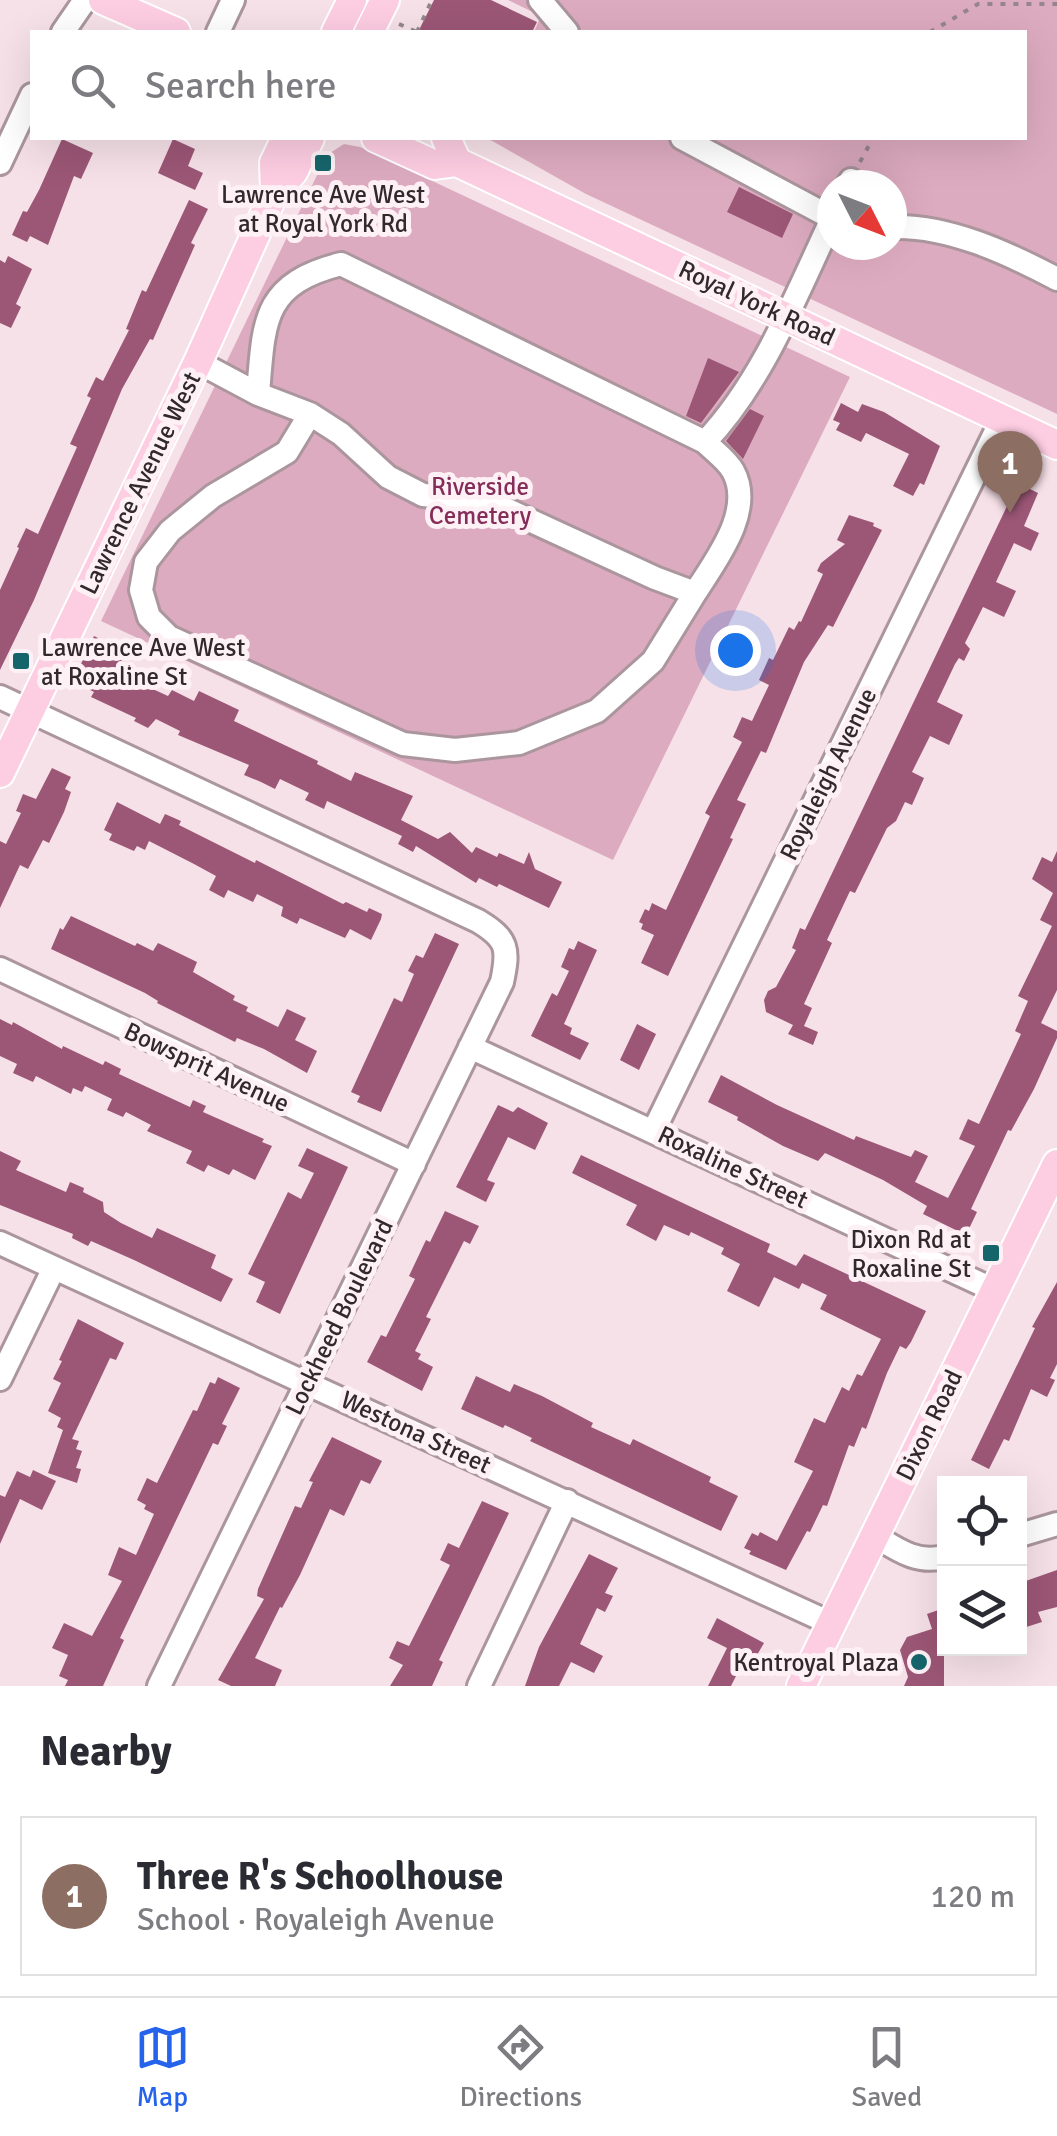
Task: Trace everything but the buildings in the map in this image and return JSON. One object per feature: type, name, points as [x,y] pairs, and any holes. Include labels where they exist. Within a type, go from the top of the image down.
[{"type":"main road","points":[[103,0],[171,30]]},
{"type":"main road","points":[[337,30],[352,0]]},
{"type":"main road","name":"Lawrence Avenue West","points":[[274,191],[274,163],[285,140]]},
{"type":"main road","name":"Lawrence Avenue West","points":[[0,773],[198,362],[274,191],[293,172],[309,140]]},
{"type":"main road","name":"Royal York Road","points":[[380,140],[435,165],[451,150],[786,317],[1057,445]]},
{"type":"main road","name":"Dixon Road","points":[[801,1686],[1057,1164]]},
{"type":"street","points":[[63,30],[85,0]]},
{"type":"street","points":[[219,30],[233,0]]},
{"type":"street","points":[[540,0],[565,30]]},
{"type":"street","points":[[0,163],[30,99]]},
{"type":"street","points":[[686,140],[817,210]]},
{"type":"street","points":[[907,226],[1010,255],[1057,279]]},
{"type":"street","points":[[705,442],[730,416],[786,317],[817,250]]},
{"type":"street","points":[[258,394],[262,335],[278,295],[307,273],[341,264],[705,442],[734,471],[739,504],[726,545],[653,661],[597,711],[519,743],[456,750],[403,744],[170,637],[149,617],[141,590],[146,562],[170,532],[213,496],[287,452],[310,414]]},
{"type":"street","points":[[198,362],[258,394],[310,414],[342,434],[388,477],[423,495],[488,501],[694,593]]},
{"type":"street","name":"Royaleigh Avenue","points":[[654,1130],[1002,419]]},
{"type":"street","points":[[0,697],[30,711]]},
{"type":"street","name":"Lockheed Boulevard","points":[[30,711],[478,920],[495,931],[505,944],[502,982],[159,1686]]},
{"type":"street","name":"Bowsprit Avenue","points":[[0,970],[414,1164]]},
{"type":"street","name":"Roxaline Street","points":[[470,1046],[994,1290]]},
{"type":"street","name":"Westona Street","points":[[0,1243],[830,1624]]},
{"type":"street","points":[[0,1379],[54,1268]]},
{"type":"street","points":[[479,1686],[567,1501]]},
{"type":"street","points":[[1027,1533],[1057,1524]]},
{"type":"street","points":[[875,1536],[911,1557],[937,1559]]},
{"type":"path","points":[[418,30],[432,0]]},
{"type":"path","points":[[933,30],[978,4],[1057,4]]},
{"type":"path","points":[[382,18],[412,30]]},
{"type":"path","points":[[856,170],[872,140]]},
{"type":"green space","points":[[508,0],[1057,0],[1057,414],[586,194],[491,140],[1027,140],[1027,30],[535,30],[541,16]]},
{"type":"green space","name":"Riverside Cemetery","points":[[344,144],[360,147],[850,377],[613,860],[101,621],[320,169],[330,153]]},
{"type":"place","name":"Lawrence Ave West at Royal York Rd","points":[[323,163]]},
{"type":"place","name":"Three R's Schoolhouse","points":[[1010,513]]},
{"type":"place","name":"Lawrence Ave West at Roxaline St","points":[[21,661]]},
{"type":"place","name":"Dixon Rd at Roxaline St","points":[[991,1253]]},
{"type":"place","name":"Kentroyal Plaza","points":[[919,1662]]}]
